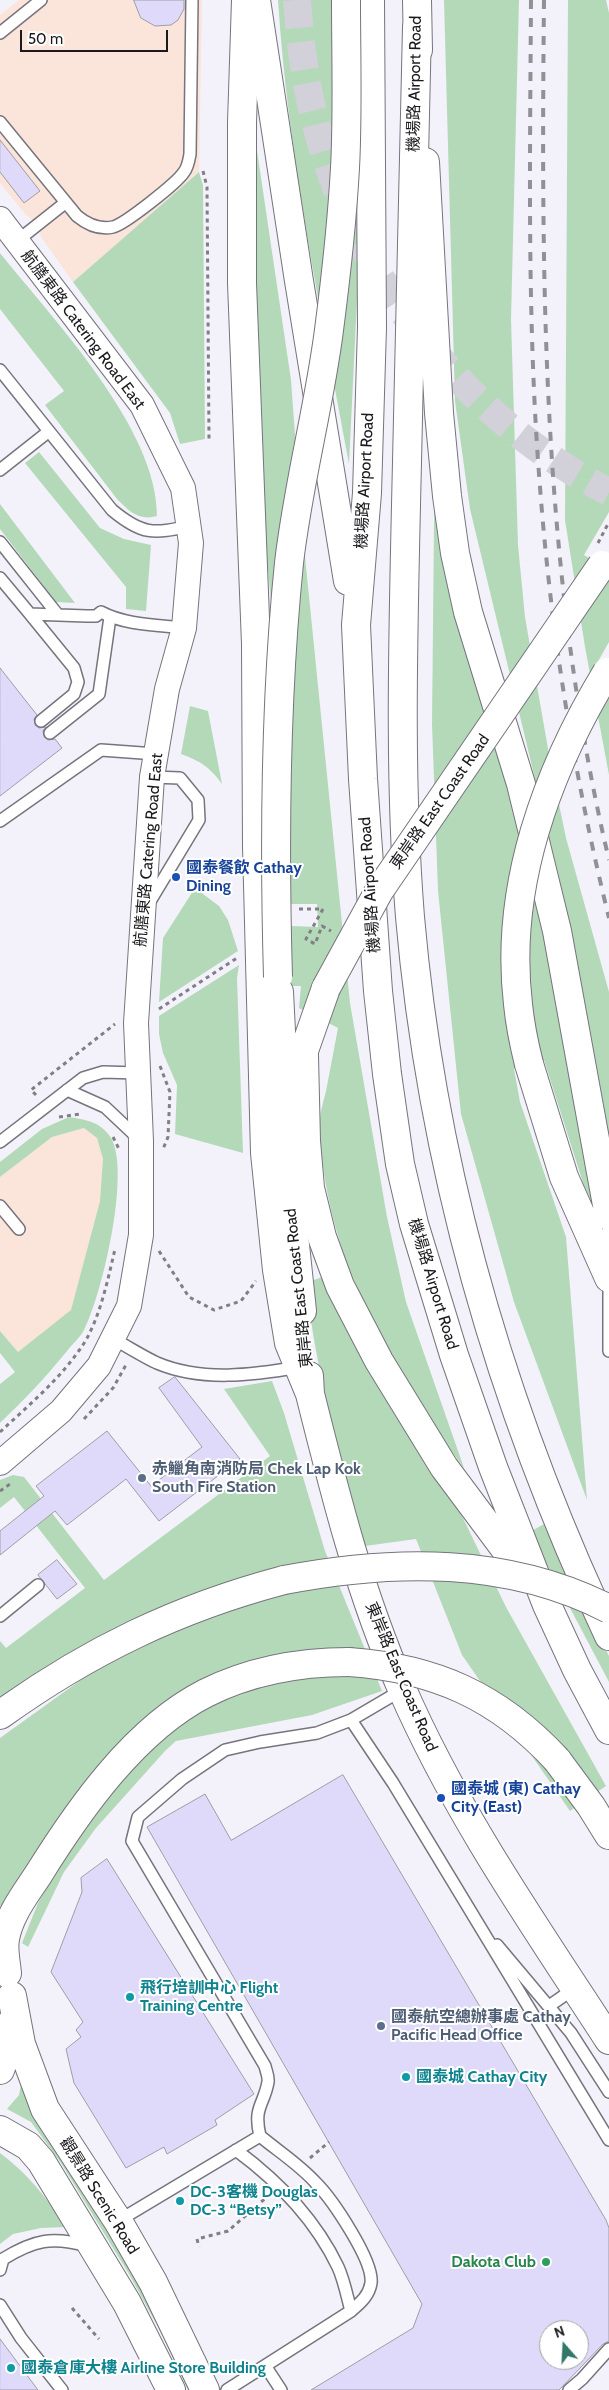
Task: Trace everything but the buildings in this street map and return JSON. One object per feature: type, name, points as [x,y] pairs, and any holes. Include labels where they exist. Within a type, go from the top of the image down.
[{"type":"main road","points":[[246,0],[242,123],[242,283],[256,644],[257,856],[265,1144],[278,1278],[288,1343],[303,1367]]},
{"type":"main road","points":[[256,0],[296,262],[356,625]]},
{"type":"main road","points":[[290,1095],[282,1051],[275,869],[286,594],[294,526],[328,333],[339,247],[345,165],[346,0]]},
{"type":"main road","name":"機場路 Airport Road","points":[[370,0],[372,327],[366,493],[356,625],[363,779],[378,991],[386,1074],[400,1164],[414,1224],[454,1355],[493,1468],[547,1605],[577,1670],[609,1730]]},
{"type":"main road","name":"機場路 Airport Road","points":[[417,0],[402,733],[409,898],[417,975],[438,1119],[466,1247],[486,1318],[551,1507],[609,1636]]},
{"type":"main road","points":[[417,27],[439,413],[455,553],[468,612],[521,784],[557,931],[608,1214]]},
{"type":"main road","name":"東岸路 East Coast Road","points":[[606,560],[379,891],[326,988],[290,1095],[287,1117],[288,1179],[303,1367],[352,1554],[402,1690],[441,1771],[470,1824],[509,1888],[609,2040]]},
{"type":"main road","points":[[608,671],[592,697],[555,770],[531,845],[520,904],[516,953],[518,1004],[529,1064],[564,1177],[609,1278]]},
{"type":"main road","points":[[304,1056],[306,1141],[310,1188],[322,1237],[340,1286],[375,1353],[444,1467],[547,1605]]},
{"type":"main road","points":[[0,1715],[52,1679],[135,1633],[216,1599],[284,1580],[336,1570],[387,1566],[464,1568],[498,1572],[533,1580],[574,1594],[609,1609]]},
{"type":"main road","points":[[0,2070],[9,2046],[12,2023],[6,1974],[5,1940],[17,1909],[77,1817],[126,1758],[150,1733],[190,1702],[228,1684],[253,1675],[297,1665],[349,1662],[395,1666],[469,1691],[513,1718],[542,1743],[591,1806],[609,1835]]},
{"type":"main road","name":"觀景路 Scenic Road","points":[[6,1974],[21,2044],[45,2109],[118,2221],[152,2282],[205,2390]]},
{"type":"main road","name":"觀景路 Scenic Road","points":[[0,2130],[28,2146],[41,2161],[127,2303],[171,2390]]},
{"type":"street","name":"航膳東路 Catering Road East","points":[[0,219],[142,405],[183,488],[191,543],[184,628],[167,689],[152,777],[136,1023],[137,1073],[131,1146],[141,1235],[129,1306],[99,1366],[61,1411],[0,1463]]},
{"type":"lane","points":[[0,33],[41,0]]},
{"type":"lane","points":[[0,122],[65,203],[89,225],[99,227],[114,226],[127,220],[184,174],[190,154],[192,0]]},
{"type":"lane","points":[[17,241],[65,203]]},
{"type":"lane","points":[[0,370],[112,510],[128,523],[141,530],[167,531],[190,526]]},
{"type":"lane","points":[[0,470],[48,432]]},
{"type":"lane","points":[[0,542],[58,615]]},
{"type":"lane","points":[[0,578],[74,668],[78,682],[74,694],[41,721]]},
{"type":"lane","points":[[30,614],[96,616],[106,614],[184,628]]},
{"type":"lane","points":[[50,733],[98,694],[106,614]]},
{"type":"lane","points":[[0,821],[101,750],[156,754]]},
{"type":"lane","points":[[143,912],[199,820],[198,800],[180,778],[152,777]]},
{"type":"lane","points":[[0,1142],[83,1078],[103,1072],[137,1073]]},
{"type":"lane","points":[[67,1090],[105,1107],[131,1146]]},
{"type":"lane","points":[[0,1206],[19,1229]]},
{"type":"lane","points":[[608,1214],[609,1273]]},
{"type":"lane","points":[[609,1285],[609,1351]]},
{"type":"lane","points":[[113,1339],[157,1363],[200,1374],[242,1375],[303,1367]]},
{"type":"lane","points":[[0,1616],[38,1584]]},
{"type":"lane","points":[[228,2390],[351,2311],[365,2299],[371,2283],[370,2270],[349,2227],[317,2183],[260,2136],[256,2121],[269,2080],[265,2066],[132,1841],[138,1818],[182,1779],[225,1750],[260,1742],[317,1733],[351,1720],[402,1690]]},
{"type":"lane","points":[[351,1720],[393,1783],[609,2140]]},
{"type":"lane","points":[[480,1927],[571,2033],[609,2092]]},
{"type":"lane","points":[[549,2006],[575,1988]]},
{"type":"lane","points":[[118,2221],[260,2136]]},
{"type":"lane","points":[[236,2150],[266,2173],[306,2215],[338,2267],[351,2311]]},
{"type":"lane","points":[[0,2270],[3,2259],[25,2245],[47,2240],[74,2242],[94,2248]]},
{"type":"lane","points":[[0,2305],[21,2338],[62,2390]]},
{"type":"lane","points":[[569,2390],[582,2379],[609,2349]]},
{"type":"lane","points":[[266,2367],[280,2390]]},
{"type":"path","points":[[203,170],[207,187],[209,439]]},
{"type":"path","points":[[321,913],[306,939],[315,944],[322,926],[336,933]]},
{"type":"path","points":[[156,1010],[243,954]]},
{"type":"path","points":[[31,1090],[115,1024]]},
{"type":"path","points":[[55,1117],[80,1114],[89,1117]]},
{"type":"path","points":[[110,1132],[131,1146]]},
{"type":"path","points":[[0,1432],[52,1383],[86,1339],[104,1296],[116,1244]]},
{"type":"path","points":[[155,1244],[189,1297],[214,1310],[242,1301],[259,1277]]},
{"type":"path","points":[[199,2247],[199,2239],[228,2231]]},
{"type":"path","points":[[72,2308],[99,2339]]},
{"type":"shaded area","points":[[19,0],[202,0],[199,172],[73,282],[41,237],[39,224],[26,215],[0,183],[0,15]]},
{"type":"shaded area","points":[[84,1128],[97,1138],[103,1159],[100,1201],[71,1311],[18,1352],[0,1331],[0,1177],[52,1137]]},
{"type":"green space","points":[[278,0],[360,0],[357,300],[349,464],[297,175],[289,117]]},
{"type":"green space","points":[[444,0],[519,0],[511,319],[518,545],[525,617],[551,766],[566,838],[609,992],[609,1179],[587,1030],[564,899],[470,509],[455,401]]},
{"type":"green space","points":[[568,0],[606,0],[609,13],[609,512],[584,555],[609,570],[609,642],[596,665],[609,673],[609,775],[585,647],[565,520]]},
{"type":"green space","points":[[255,137],[291,380],[301,517],[350,1003],[387,1217],[406,1302],[464,1468],[410,1389],[386,1348],[346,1261],[333,1216],[323,1169],[320,1121],[338,1028],[299,1008],[301,986],[280,986],[280,957],[292,957],[291,926],[318,927],[317,904],[268,904],[274,631],[252,407]]},
{"type":"green space","points":[[199,172],[203,185],[205,439],[180,444],[170,413],[73,282]]},
{"type":"green space","points":[[0,253],[73,342],[121,412],[140,447],[153,482],[157,516],[140,516],[126,508],[117,499],[45,405],[64,391],[0,309]]},
{"type":"green space","points":[[435,423],[539,905],[598,1215],[584,1186],[544,1060],[514,1069],[520,1102],[566,1237],[587,1500],[514,1302],[461,1114],[438,891],[432,724]]},
{"type":"green space","points":[[39,452],[100,528],[124,539],[151,545],[146,611],[126,609],[126,587],[25,463]]},
{"type":"green space","points":[[0,504],[75,603],[56,602],[0,529]]},
{"type":"green space","points":[[190,706],[208,711],[222,784],[204,765],[181,754]]},
{"type":"green space","points":[[195,888],[219,906],[228,920],[238,951],[159,1002],[163,938]]},
{"type":"green space","points":[[239,965],[237,978],[243,1153],[175,1134],[177,1085],[163,1053],[159,1034],[159,1016]]},
{"type":"green space","points":[[69,1117],[88,1121],[103,1128],[111,1138],[116,1155],[118,1177],[116,1204],[106,1263],[99,1290],[82,1333],[43,1379],[0,1423],[0,1384],[15,1372],[0,1353],[0,1331],[18,1352],[71,1310],[100,1201],[103,1159],[97,1138],[84,1128],[52,1137],[0,1177],[0,1162],[42,1129]]},
{"type":"green space","points":[[330,1274],[463,1518],[506,1607],[606,1786],[570,1811],[462,1655],[416,1539],[365,1546],[322,1383],[310,1317],[306,1283]]},
{"type":"green space","points":[[272,1381],[284,1413],[325,1551],[382,1691],[312,1715],[176,1741],[96,1828],[64,1872],[28,1947],[22,1943],[38,1903],[75,1835],[117,1787],[95,1769],[55,1825],[3,1909],[0,1905],[0,1738],[103,1664],[107,1633],[87,1643],[0,1703],[0,1641],[6,1648],[85,1588],[14,1497],[0,1508],[0,1480],[13,1475],[24,1477],[104,1580],[270,1456],[224,1389]]},
{"type":"green space","points":[[544,1524],[560,1561],[609,1656],[609,1682],[530,1532]]},
{"type":"green space","points":[[22,2079],[105,2222],[195,2390],[188,2390],[159,2329],[129,2274],[61,2163],[31,2122],[7,2109],[19,2095]]},
{"type":"green space","points":[[0,2153],[36,2187],[66,2227],[41,2228],[13,2234],[0,2244]]},
{"type":"tunnel","points":[[297,0],[301,47],[316,124],[334,181],[358,237],[388,290],[423,339],[464,385],[508,426],[557,462],[609,492]]},
{"type":"railway","points":[[531,0],[531,305],[540,487],[557,650],[585,811],[609,918]]},
{"type":"railway","points":[[544,0],[543,216],[550,432],[558,540],[570,647],[587,754],[609,860]]},
{"type":"place","name":"國泰餐飲 Cathay Dining","points":[[176,877]]},
{"type":"place","name":"赤鱲角南消防局 Chek Lap Kok South Fire Station","points":[[142,1478]]},
{"type":"place","name":"國泰城 (東) Cathay City (East)","points":[[441,1798]]},
{"type":"place","name":"飛行培訓中心 Flight Training Centre","points":[[130,1997]]},
{"type":"place","name":"國泰航空總辦事處 Cathay Pacific Head Office","points":[[381,2026]]},
{"type":"place","name":"國泰城 Cathay City","points":[[406,2077]]},
{"type":"place","name":"DC-3客機 Douglas DC-3 “Betsy”","points":[[180,2201]]},
{"type":"place","name":"Dakota Club","points":[[546,2262]]},
{"type":"place","name":"國泰倉庫大樓 Airline Store Building","points":[[11,2368]]}]
